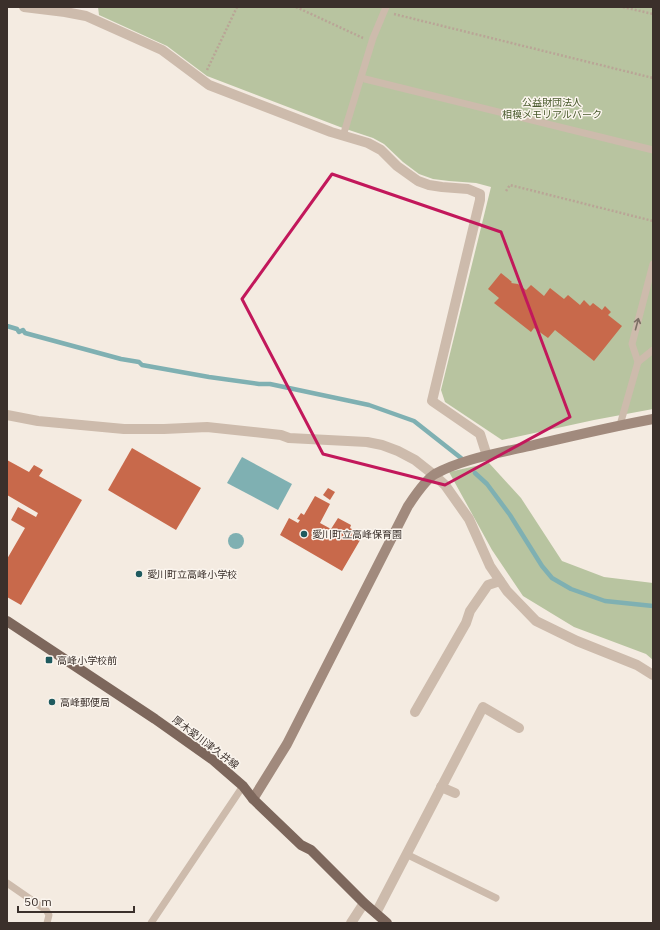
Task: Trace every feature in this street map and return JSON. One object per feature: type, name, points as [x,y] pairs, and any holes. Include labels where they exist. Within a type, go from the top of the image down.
[{"type":"main road","name":"厚木愛川津久井線","points":[[7,621],[155,719],[213,760],[243,786],[253,799],[301,845],[311,850],[364,903],[387,923]]},
{"type":"street","points":[[24,7],[65,12],[88,11],[162,50],[209,85],[344,136],[368,143],[381,150],[397,166],[418,180],[429,185],[442,188],[468,189],[480,194],[478,208],[432,400],[480,434],[487,456]]},
{"type":"street","points":[[7,415],[38,421],[124,429],[207,427],[281,435],[289,438],[367,442],[382,445],[398,451],[415,460],[445,485],[469,519],[490,566],[500,581],[507,591],[536,621],[577,641],[637,665],[653,675]]},
{"type":"street","points":[[253,799],[287,744],[408,506],[418,491],[434,475],[457,465],[487,456],[620,425],[653,419]]},
{"type":"street","points":[[415,712],[466,623],[470,612],[488,585],[500,581]]},
{"type":"street","points":[[376,913],[483,706],[519,728]]},
{"type":"street","points":[[441,787],[455,793]]},
{"type":"street","points":[[351,923],[364,903]]},
{"type":"lane","points":[[344,136],[372,42],[385,9]]},
{"type":"lane","points":[[361,78],[653,150]]},
{"type":"lane","points":[[620,425],[638,362],[632,344],[653,264]]},
{"type":"lane","points":[[638,362],[653,350]]},
{"type":"lane","points":[[151,923],[243,786]]},
{"type":"lane","points":[[406,854],[496,898]]},
{"type":"lane","points":[[7,883],[46,910],[49,915],[47,923]]},
{"type":"path","points":[[202,80],[237,7]]},
{"type":"path","points":[[296,7],[372,42]]},
{"type":"path","points":[[623,7],[653,14]]},
{"type":"path","points":[[385,9],[653,78]]},
{"type":"path","points":[[506,191],[510,185],[653,221]]},
{"type":"highlighted area","points":[[332,174],[501,232],[570,417],[445,485],[323,454],[242,299]]},
{"type":"green space","name":"公益財団法人 相模メモリアルパーク","points":[[98,7],[653,7],[653,409],[502,440],[445,402],[441,390],[491,187],[476,183],[433,179],[419,174],[403,162],[384,144],[373,138],[340,127],[207,76],[167,46],[99,15]]},
{"type":"green space","points":[[489,463],[521,498],[562,561],[604,577],[653,583],[653,660],[646,654],[574,627],[523,596],[492,550],[449,472]]},
{"type":"water","points":[[242,457],[292,484],[278,510],[227,483]]},
{"type":"water","points":[[233,533],[239,533],[244,538],[242,547],[239,549],[233,549],[228,544],[228,538]]},
{"type":"building","points":[[501,273],[512,282],[511,283],[518,284],[526,290],[531,285],[544,296],[550,288],[564,299],[568,295],[580,305],[584,300],[590,306],[593,303],[602,310],[605,306],[611,312],[608,315],[622,326],[594,361],[555,330],[548,338],[534,328],[531,332],[494,303],[499,298],[488,289]]},
{"type":"building","points":[[132,448],[201,488],[176,530],[108,490]]},
{"type":"building","points":[[7,460],[29,472],[34,465],[43,470],[39,476],[82,500],[21,605],[7,597],[7,559],[25,528],[11,520],[18,507],[36,517],[38,513],[7,495]]},
{"type":"building","points":[[328,488],[335,492],[330,500],[323,495]]},
{"type":"building","points":[[315,496],[330,504],[320,523],[331,529],[338,518],[351,525],[350,528],[363,535],[342,571],[280,535],[289,518],[298,523],[300,520],[297,519],[301,513],[304,515]]},
{"type":"waterway","points":[[7,326],[17,329],[19,332],[23,330],[25,333],[121,359],[139,362],[142,365],[209,377],[259,384],[270,384],[369,405],[414,421],[461,458]]},
{"type":"waterway","points":[[475,473],[487,484],[510,515],[542,566],[552,578],[571,589],[605,601],[653,606]]},
{"type":"place","name":"愛川町立高峰保育園","points":[[304,534]]},
{"type":"place","name":"愛川町立高峰小学校","points":[[139,574]]},
{"type":"place","name":"高峰小学校前","points":[[49,660]]},
{"type":"place","name":"高峰郵便局","points":[[52,702]]}]
